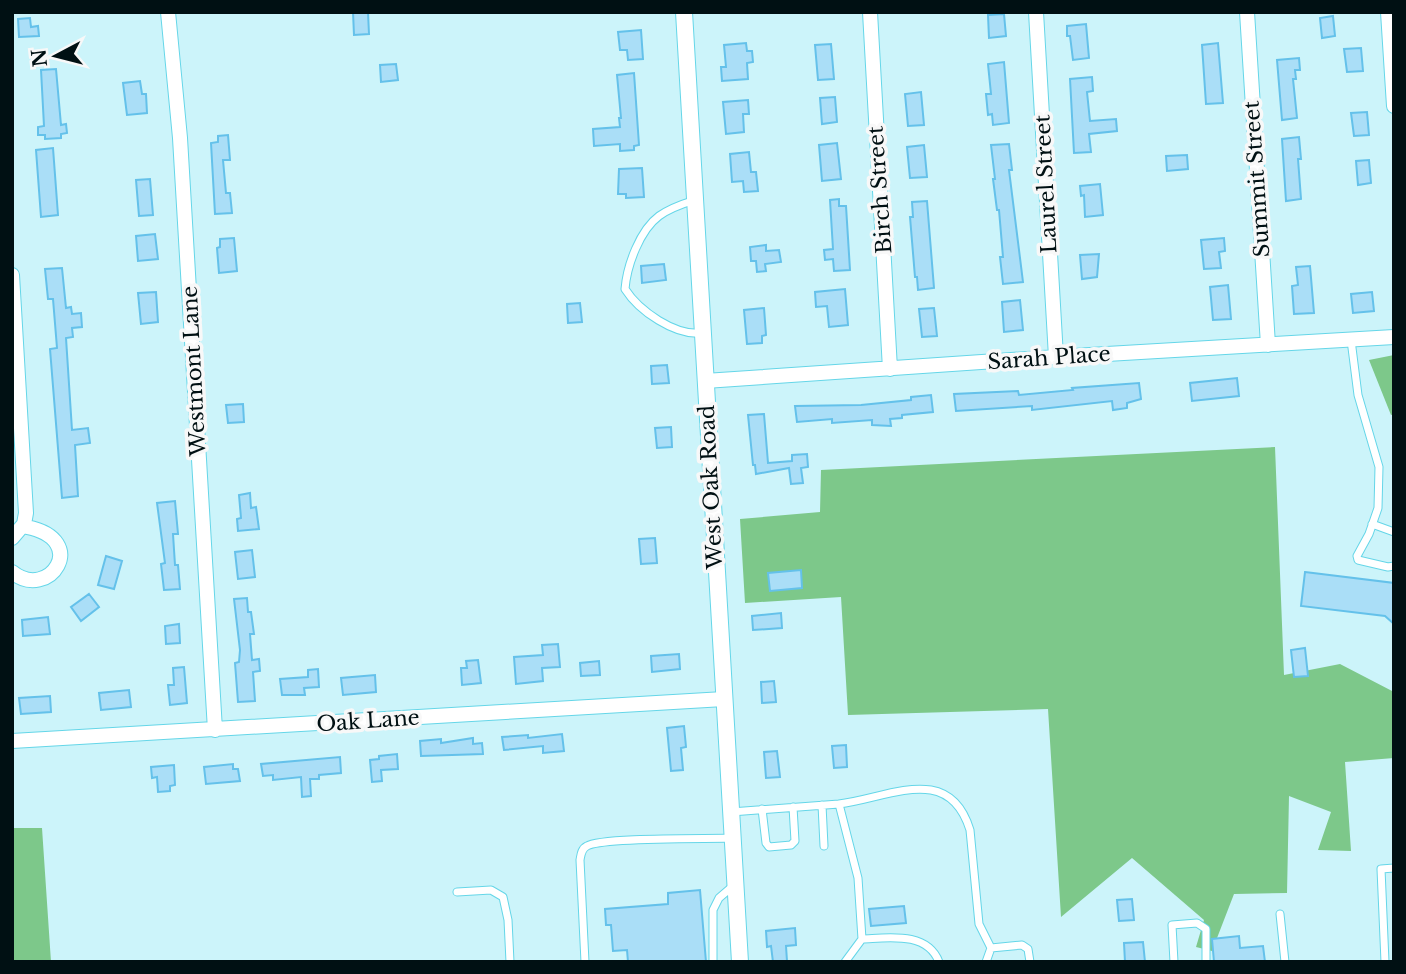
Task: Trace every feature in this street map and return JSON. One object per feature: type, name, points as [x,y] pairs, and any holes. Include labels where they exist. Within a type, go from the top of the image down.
[{"type":"street","name":"Westmont Lane","points":[[167,12],[180,138],[215,730]]},
{"type":"street","name":"West Oak Road","points":[[684,12],[740,962]]},
{"type":"street","name":"Birch Street","points":[[870,12],[890,369]]},
{"type":"street","name":"Laurel Street","points":[[1036,12],[1056,357]]},
{"type":"street","name":"Summit Street","points":[[1247,12],[1268,345]]},
{"type":"street","points":[[1388,12],[1394,106]]},
{"type":"street","points":[[12,275],[16,405],[26,513],[24,524],[12,538]]},
{"type":"street","name":"Sarah Place","points":[[705,381],[1394,337]]},
{"type":"street","points":[[12,572],[21,579],[38,581],[53,572],[61,558],[58,543],[53,537],[26,527]]},
{"type":"street","name":"Oak Lane","points":[[12,741],[723,699]]},
{"type":"lane","points":[[695,200],[658,216],[646,229],[631,263],[625,289],[647,311],[680,331],[702,333]]},
{"type":"lane","points":[[1351,340],[1358,395],[1379,467],[1378,508],[1357,556],[1358,560],[1388,568],[1394,566]]},
{"type":"lane","points":[[1372,524],[1394,532]]},
{"type":"lane","points":[[731,812],[862,801],[905,789],[935,790],[948,795],[958,803],[970,830],[979,924],[991,948],[986,962]]},
{"type":"lane","points":[[839,804],[858,878],[862,939],[845,962]]},
{"type":"lane","points":[[821,805],[824,846]]},
{"type":"lane","points":[[762,809],[766,843],[769,847],[791,845],[795,841],[793,807]]},
{"type":"lane","points":[[585,962],[580,860],[581,852],[587,845],[614,840],[732,838]]},
{"type":"lane","points":[[1385,962],[1381,869],[1394,868]]},
{"type":"lane","points":[[713,962],[712,910],[719,898],[735,884]]},
{"type":"lane","points":[[457,892],[491,890],[503,897],[508,920],[510,962]]},
{"type":"lane","points":[[1280,914],[1285,962]]},
{"type":"lane","points":[[1174,962],[1172,925],[1196,923],[1206,929],[1206,962]]},
{"type":"lane","points":[[862,939],[899,937],[919,941],[937,956],[939,962]]},
{"type":"lane","points":[[991,948],[1022,945],[1028,949],[1030,962]]},
{"type":"green space","points":[[1394,355],[1394,414],[1391,415],[1369,360]]},
{"type":"green space","points":[[1275,447],[1284,675],[1340,664],[1394,692],[1394,758],[1345,762],[1351,851],[1318,850],[1331,812],[1289,796],[1287,893],[1234,894],[1212,951],[1196,947],[1204,920],[1132,858],[1061,917],[1048,709],[848,715],[841,597],[745,603],[740,519],[820,512],[821,470]]},
{"type":"green space","points":[[12,828],[42,828],[51,962],[12,962]]},
{"type":"building","points":[[353,12],[368,12],[369,34],[354,35]]},
{"type":"building","points":[[1004,14],[1006,36],[989,38],[988,15]]},
{"type":"building","points":[[1333,16],[1335,36],[1322,38],[1320,18]]},
{"type":"building","points":[[30,18],[31,27],[38,26],[39,36],[19,37],[18,19]]},
{"type":"building","points":[[1086,24],[1089,58],[1073,60],[1067,26]]},
{"type":"building","points":[[641,30],[643,59],[628,60],[627,50],[620,50],[618,32]]},
{"type":"building","points":[[746,43],[747,51],[752,51],[753,62],[747,63],[748,79],[722,81],[721,67],[726,67],[724,45]]},
{"type":"building","points":[[1218,43],[1223,103],[1206,104],[1202,45]]},
{"type":"building","points":[[831,44],[834,79],[818,80],[815,45]]},
{"type":"building","points":[[1361,48],[1363,71],[1347,72],[1344,49]]},
{"type":"building","points":[[1299,58],[1300,70],[1295,70],[1296,79],[1293,79],[1297,118],[1282,120],[1277,60]]},
{"type":"building","points":[[1004,62],[1009,123],[993,125],[992,114],[988,115],[986,94],[991,94],[988,64]]},
{"type":"building","points":[[396,64],[398,80],[381,82],[380,65]]},
{"type":"building","points":[[56,69],[61,125],[66,124],[67,133],[61,134],[61,138],[45,139],[45,135],[38,135],[38,127],[44,126],[41,70]]},
{"type":"building","points":[[634,73],[639,145],[634,146],[634,150],[620,151],[620,144],[594,146],[593,129],[620,127],[617,75]]},
{"type":"building","points":[[1092,77],[1093,91],[1087,92],[1090,121],[1116,119],[1117,131],[1089,134],[1091,152],[1074,153],[1070,79]]},
{"type":"building","points":[[140,81],[142,94],[146,94],[147,113],[127,115],[123,83]]},
{"type":"building","points":[[921,92],[924,125],[908,126],[905,94]]},
{"type":"building","points":[[835,97],[837,122],[822,124],[820,98]]},
{"type":"building","points":[[748,100],[749,114],[743,114],[744,132],[726,134],[723,102]]},
{"type":"building","points":[[1367,112],[1369,135],[1354,136],[1351,113]]},
{"type":"building","points":[[228,135],[230,160],[223,160],[226,193],[230,193],[232,213],[215,214],[211,143],[218,142],[218,136]]},
{"type":"building","points":[[1299,137],[1301,199],[1286,201],[1282,139]]},
{"type":"building","points":[[837,143],[841,179],[822,181],[819,145]]},
{"type":"building","points":[[1009,144],[1012,170],[1009,170],[1023,282],[1003,284],[999,210],[993,179],[991,145]]},
{"type":"building","points":[[924,145],[927,177],[910,178],[907,147]]},
{"type":"building","points":[[53,148],[58,215],[41,217],[36,150]]},
{"type":"building","points":[[749,152],[751,172],[756,172],[758,191],[744,192],[743,181],[732,182],[730,154]]},
{"type":"building","points":[[1187,155],[1188,169],[1167,171],[1166,156]]},
{"type":"building","points":[[1369,160],[1371,183],[1358,185],[1356,161]]},
{"type":"building","points":[[642,168],[644,197],[626,198],[626,194],[618,194],[619,169]]},
{"type":"building","points":[[150,179],[153,215],[139,216],[136,180]]},
{"type":"building","points":[[1100,184],[1103,215],[1085,217],[1084,195],[1081,196],[1080,186]]},
{"type":"building","points":[[839,199],[839,206],[846,206],[850,270],[834,271],[833,259],[825,260],[824,250],[833,249],[830,200]]},
{"type":"building","points":[[927,201],[934,288],[918,290],[910,217],[913,217],[912,202]]},
{"type":"building","points":[[155,234],[158,259],[138,261],[136,236]]},
{"type":"building","points":[[234,238],[237,271],[219,273],[217,248],[220,247],[220,239]]},
{"type":"building","points":[[1224,238],[1225,251],[1219,252],[1221,268],[1204,269],[1201,240]]},
{"type":"building","points":[[766,245],[766,251],[779,250],[781,262],[765,264],[766,271],[757,272],[756,261],[751,261],[750,247]]},
{"type":"building","points":[[1099,254],[1097,277],[1082,279],[1080,255]]},
{"type":"building","points":[[664,264],[666,280],[642,283],[641,266]]},
{"type":"building","points":[[1310,266],[1314,313],[1294,314],[1292,286],[1298,285],[1296,267]]},
{"type":"building","points":[[62,268],[66,308],[71,307],[72,314],[81,313],[82,327],[72,328],[73,337],[66,338],[72,430],[88,428],[90,443],[75,445],[78,496],[62,498],[50,349],[57,348],[53,299],[48,299],[45,269]]},
{"type":"building","points":[[1228,285],[1231,319],[1213,320],[1210,287]]},
{"type":"building","points":[[845,289],[848,325],[829,327],[827,306],[816,307],[815,292]]},
{"type":"building","points":[[156,292],[158,322],[141,324],[138,293]]},
{"type":"building","points":[[1372,292],[1374,311],[1353,313],[1351,294]]},
{"type":"building","points":[[1020,300],[1023,330],[1004,332],[1002,302]]},
{"type":"building","points":[[580,303],[582,322],[568,323],[567,304]]},
{"type":"building","points":[[764,308],[766,335],[762,336],[762,343],[747,344],[744,310]]},
{"type":"building","points":[[934,308],[937,336],[922,337],[919,309]]},
{"type":"building","points":[[667,365],[669,383],[652,384],[651,366]]},
{"type":"building","points":[[1237,378],[1239,396],[1192,401],[1190,383]]},
{"type":"building","points":[[1139,383],[1141,399],[1127,403],[1127,408],[1113,410],[1112,401],[1032,410],[1032,406],[956,411],[954,394],[1018,391],[1019,395]]},
{"type":"building","points":[[931,395],[933,412],[890,419],[891,426],[872,425],[872,420],[797,422],[795,406],[861,405],[911,400],[911,397]]},
{"type":"building","points":[[243,404],[244,422],[228,423],[226,405]]},
{"type":"building","points":[[764,414],[768,463],[792,461],[792,455],[807,454],[808,467],[801,468],[803,483],[791,484],[789,468],[756,474],[748,415]]},
{"type":"building","points":[[671,427],[672,447],[657,448],[655,428]]},
{"type":"building","points":[[250,493],[251,508],[256,507],[259,529],[238,531],[237,519],[241,518],[239,495]]},
{"type":"building","points":[[175,501],[178,534],[173,534],[180,589],[164,590],[161,564],[165,563],[157,503]]},
{"type":"building","points":[[655,538],[657,563],[641,564],[639,539]]},
{"type":"building","points":[[252,550],[255,577],[238,579],[235,552]]},
{"type":"building","points":[[106,556],[122,561],[114,589],[98,585]]},
{"type":"building","points":[[801,570],[802,588],[770,591],[768,573]]},
{"type":"building","points":[[1305,572],[1394,583],[1394,624],[1385,616],[1301,606]]},
{"type":"building","points":[[89,594],[99,607],[81,621],[71,607]]},
{"type":"building","points":[[247,598],[254,634],[250,634],[252,660],[259,659],[260,671],[253,672],[255,701],[238,702],[235,663],[239,662],[240,650],[234,599]]},
{"type":"building","points":[[781,613],[782,628],[753,630],[752,616]]},
{"type":"building","points":[[48,617],[50,634],[23,636],[22,620]]},
{"type":"building","points":[[179,624],[180,643],[166,644],[165,626]]},
{"type":"building","points":[[558,644],[560,667],[542,668],[543,681],[516,684],[514,657],[543,655],[542,645]]},
{"type":"building","points":[[1305,648],[1308,676],[1294,677],[1291,650]]},
{"type":"building","points":[[679,654],[680,669],[652,672],[651,656]]},
{"type":"building","points":[[478,660],[481,683],[462,685],[461,668],[467,668],[466,661]]},
{"type":"building","points":[[599,661],[600,675],[581,676],[580,663]]},
{"type":"building","points":[[184,667],[187,703],[170,705],[168,685],[174,685],[173,668]]},
{"type":"building","points":[[318,669],[319,687],[304,688],[305,695],[282,695],[280,679],[308,677],[308,670]]},
{"type":"building","points":[[375,675],[376,692],[343,695],[341,678]]},
{"type":"building","points":[[774,681],[776,702],[762,703],[761,682]]},
{"type":"building","points":[[129,690],[131,707],[101,710],[99,693]]},
{"type":"building","points":[[50,696],[51,712],[21,714],[19,698]]},
{"type":"building","points":[[684,726],[686,747],[681,748],[683,770],[671,771],[667,728]]},
{"type":"building","points":[[562,734],[564,751],[543,753],[543,746],[504,750],[502,737],[528,735],[528,738]]},
{"type":"building","points":[[473,738],[473,744],[482,743],[483,754],[421,756],[420,741],[441,739],[441,743]]},
{"type":"building","points":[[846,745],[847,767],[834,768],[832,746]]},
{"type":"building","points":[[777,751],[780,777],[766,778],[764,752]]},
{"type":"building","points":[[397,754],[398,769],[381,770],[382,781],[372,782],[370,760]]},
{"type":"building","points":[[340,757],[341,773],[319,775],[319,779],[310,779],[311,796],[302,797],[301,777],[273,780],[273,775],[263,776],[261,764]]},
{"type":"building","points":[[233,764],[233,769],[238,769],[240,781],[206,784],[204,767]]},
{"type":"building","points":[[174,765],[175,785],[170,786],[170,791],[158,792],[157,777],[152,778],[151,767]]},
{"type":"building","points":[[700,890],[706,962],[628,962],[627,950],[613,951],[611,925],[606,925],[605,909],[668,904],[668,893]]},
{"type":"building","points":[[1132,899],[1134,920],[1119,921],[1117,900]]},
{"type":"building","points":[[904,906],[906,923],[871,926],[869,909]]},
{"type":"building","points":[[795,928],[796,945],[786,946],[787,961],[773,962],[771,946],[767,947],[766,931]]},
{"type":"building","points":[[1239,936],[1240,948],[1263,946],[1265,962],[1214,962],[1212,939]]},
{"type":"building","points":[[1143,942],[1145,962],[1125,962],[1124,943]]}]
